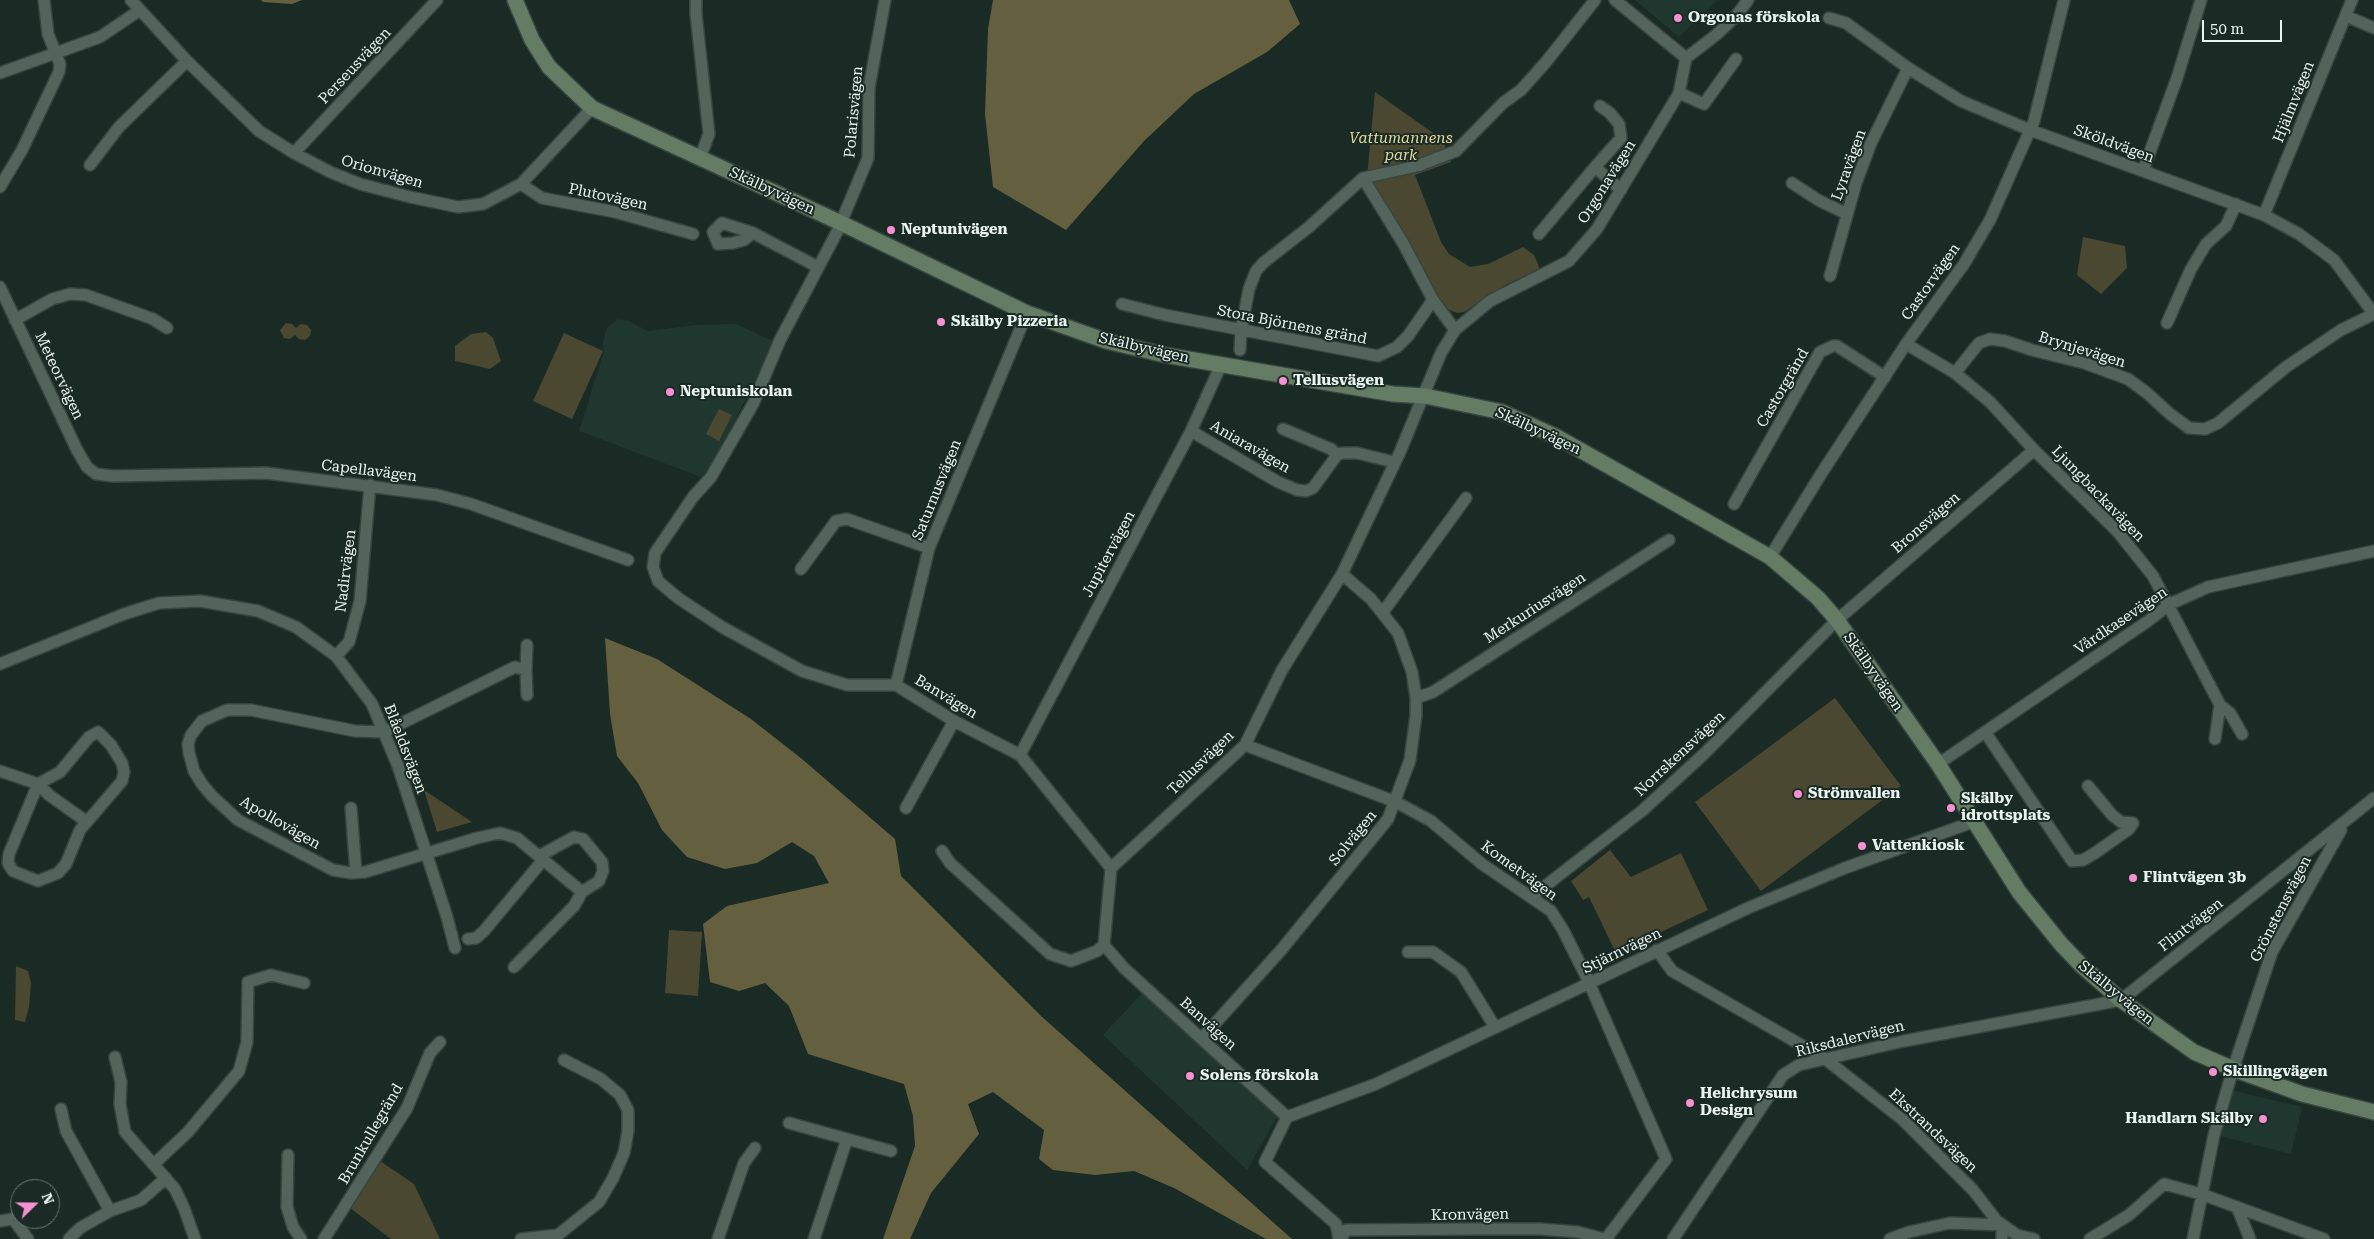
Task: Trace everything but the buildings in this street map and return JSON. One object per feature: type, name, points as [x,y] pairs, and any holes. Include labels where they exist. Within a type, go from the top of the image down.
[{"type":"street","points":[[0,187],[22,150],[53,87],[60,64],[48,34],[44,0]]},
{"type":"street","name":"Orionvägen","points":[[131,0],[187,61],[259,131],[294,153],[330,172],[360,184],[458,207],[483,204],[521,184],[592,108]]},
{"type":"street","name":"Perseusvägen","points":[[294,153],[438,0]]},
{"type":"street","name":"Skälbyvägen","points":[[515,0],[532,40],[549,67],[592,108],[841,223],[1027,313],[1106,341],[1165,355],[1393,394],[1425,396],[1502,412],[1557,437],[1770,557],[1818,598],[1837,620],[1938,764],[2020,892],[2061,944],[2121,1000],[2194,1052],[2233,1069],[2302,1094],[2374,1112]]},
{"type":"street","points":[[696,0],[710,134],[700,158]]},
{"type":"street","name":"Polarisvägen","points":[[841,223],[868,158],[869,88],[885,0]]},
{"type":"street","points":[[1240,350],[1241,330],[1252,280],[1260,267],[1309,227],[1363,178],[1417,166],[1456,151],[1503,103],[1521,90],[1546,62],[1595,0]]},
{"type":"street","points":[[1615,0],[1686,58],[1716,35],[1737,15],[1748,0]]},
{"type":"street","name":"Castorvägen","points":[[1770,557],[1885,376],[1964,264],[1990,220],[2030,130],[2052,53],[2064,0]]},
{"type":"street","points":[[2143,171],[2177,78],[2201,0]]},
{"type":"street","name":"Hjälmvägen","points":[[2264,215],[2352,0]]},
{"type":"street","points":[[0,72],[100,37],[140,10]]},
{"type":"street","points":[[2346,16],[2374,28]]},
{"type":"street","name":"Sköldvägen","points":[[1829,18],[1846,23],[1908,68],[1961,100],[2030,130],[2264,215],[2299,234],[2334,260],[2374,314]]},
{"type":"street","name":"Orgonavägen","points":[[1425,396],[1441,353],[1456,330],[1490,301],[1569,261],[1597,229],[1679,93],[1686,58]]},
{"type":"street","points":[[1679,93],[1704,104],[1736,59]]},
{"type":"street","points":[[90,165],[119,127],[187,61]]},
{"type":"street","name":"Lyravägen","points":[[1830,276],[1856,182],[1871,143],[1908,68]]},
{"type":"street","points":[[1539,234],[1621,138],[1619,124],[1610,113],[1600,106]]},
{"type":"street","points":[[1595,168],[1620,190]]},
{"type":"street","points":[[1363,178],[1403,243],[1433,300],[1456,330]]},
{"type":"street","points":[[1792,183],[1818,200],[1847,214]]},
{"type":"street","name":"Plutovägen","points":[[521,184],[542,198],[616,212],[693,234]]},
{"type":"street","points":[[2167,323],[2191,269],[2206,244],[2226,226],[2236,204]]},
{"type":"street","points":[[752,233],[818,267],[841,223]]},
{"type":"street","name":"Banvägen","points":[[818,267],[780,340],[753,404],[711,477],[693,497],[655,553],[653,567],[658,581],[678,598],[722,627],[802,671],[847,685],[896,685],[954,721],[1020,755],[1111,868]]},
{"type":"street","name":"Meteorvägen","points":[[0,287],[77,450],[87,467],[96,474]]},
{"type":"street","points":[[15,320],[52,299],[70,294],[86,295],[153,319],[166,328]]},
{"type":"street","name":"Stora Björnens gränd","points":[[1122,304],[1165,316],[1378,356],[1397,347],[1433,300]]},
{"type":"street","name":"Saturnusvägen","points":[[896,685],[929,548],[1027,313]]},
{"type":"street","name":"Brynjevägen","points":[[1955,373],[1979,343],[1990,339],[2004,341],[2084,363],[2128,379],[2189,428],[2204,429],[2218,423],[2286,367],[2341,330],[2374,314]]},
{"type":"street","name":"Ljungbackavägen","points":[[1906,344],[1955,373],[1990,402],[2034,450],[2117,530],[2153,576],[2170,604],[2216,708],[2230,713],[2242,734]]},
{"type":"street","name":"Castorgränd","points":[[1734,504],[1820,352],[1837,346],[1885,376]]},
{"type":"street","name":"Jupitervägen","points":[[1020,755],[1191,431],[1221,365]]},
{"type":"street","name":"Tellusvägen","points":[[1111,868],[1245,744],[1282,670],[1342,574],[1425,396]]},
{"type":"street","points":[[1283,429],[1331,449],[1337,455],[1349,452],[1394,462]]},
{"type":"street","name":"Aniaravägen","points":[[1191,431],[1278,482],[1297,490],[1306,491],[1313,488],[1337,455]]},
{"type":"street","name":"Bronsvägen","points":[[1837,620],[2034,450]]},
{"type":"street","name":"Capellavägen","points":[[96,474],[112,476],[266,473],[437,495],[470,504],[628,560]]},
{"type":"street","name":"Nadirvägen","points":[[336,656],[349,642],[360,601],[370,485]]},
{"type":"street","points":[[1383,612],[1466,498]]},
{"type":"street","points":[[800,569],[836,521],[847,519],[929,548]]},
{"type":"street","name":"Merkuriusvägen","points":[[1416,698],[1433,692],[1669,540]]},
{"type":"street","name":"Vårdkasevägen","points":[[1938,764],[2148,621],[2170,604],[2208,587],[2374,551]]},
{"type":"street","name":"Solvägen","points":[[1202,1038],[1282,949],[1388,819],[1396,802],[1410,760],[1416,715],[1416,698],[1412,672],[1398,633],[1371,599],[1342,574]]},
{"type":"street","name":"Blåeldsvägen","points":[[0,664],[124,614],[159,604],[200,601],[258,611],[296,627],[336,656],[372,704],[398,766],[448,917],[455,948]]},
{"type":"street","name":"Norrskensvägen","points":[[1532,897],[1643,810],[1719,739],[1837,620]]},
{"type":"street","points":[[526,695],[527,645]]},
{"type":"street","name":"Apollovägen","points":[[526,670],[516,667],[384,732],[354,731],[238,709],[218,713],[202,721],[194,729],[188,744],[194,771],[212,796],[238,820],[333,870],[356,873],[427,855],[476,838],[500,833],[517,838],[582,892]]},
{"type":"street","points":[[2215,739],[2216,708]]},
{"type":"street","points":[[906,808],[954,721]]},
{"type":"street","points":[[98,732],[118,754],[124,772],[122,781],[80,830],[66,864],[58,873],[38,881],[13,870],[8,863],[9,854],[38,784],[53,778],[60,772],[89,737],[98,732]]},
{"type":"street","points":[[1984,732],[2072,861],[2083,860],[2129,829],[2132,823],[2122,822],[2112,815],[2088,786]]},
{"type":"street","name":"Kometvägen","points":[[1245,744],[1396,802],[1431,821],[1482,864],[1551,911],[1564,930],[1666,1159],[1605,1239]]},
{"type":"street","points":[[0,771],[38,784],[49,795],[87,822]]},
{"type":"street","name":"Flintvägen","points":[[2121,1000],[2344,824],[2374,798]]},
{"type":"street","points":[[352,808],[356,873]]},
{"type":"street","name":"Stjärnvägen","points":[[1287,1116],[1376,1084],[1748,908],[1845,868],[1974,822]]},
{"type":"street","name":"Grönstensvägen","points":[[2233,1069],[2272,952],[2344,824]]},
{"type":"street","points":[[468,939],[476,938],[484,930],[541,858],[574,837],[583,839],[602,862],[603,871],[599,881],[582,892],[574,906],[514,968]]},
{"type":"street","points":[[942,851],[950,863],[1050,954],[1072,961],[1097,951],[1104,945],[1111,868]]},
{"type":"street","name":"Banvägen","points":[[1104,945],[1124,968],[1287,1116]]},
{"type":"street","name":"Ekstrandsvägen","points":[[1657,950],[1672,971],[1824,1058],[1903,1120],[1973,1190],[2002,1225],[2017,1235],[2034,1239]]},
{"type":"street","points":[[1408,952],[1433,952],[1460,972],[1495,1027]]},
{"type":"street","points":[[154,1164],[188,1132],[239,1072],[247,1042],[248,982],[271,975],[304,983]]},
{"type":"street","name":"Riksdalervägen","points":[[1673,1239],[1784,1075],[1799,1065],[1824,1058],[2121,1000]]},
{"type":"street","name":"Brunkullegränd","points":[[324,1239],[407,1108],[430,1053],[440,1042]]},
{"type":"street","points":[[115,1057],[121,1082],[120,1104],[125,1132],[175,1189],[195,1239]]},
{"type":"street","points":[[521,1239],[558,1235],[599,1202],[613,1178],[624,1153],[628,1131],[628,1110],[620,1095],[612,1086],[601,1079],[564,1060]]},
{"type":"street","points":[[2193,1239],[2201,1194],[2233,1069]]},
{"type":"street","points":[[61,1109],[66,1131],[110,1211]]},
{"type":"street","points":[[1287,1116],[1265,1162],[1336,1224],[1340,1239]]},
{"type":"street","points":[[790,1123],[891,1151]]},
{"type":"street","points":[[814,1239],[847,1139]]},
{"type":"street","points":[[718,1239],[744,1162],[755,1148]]},
{"type":"street","points":[[288,1155],[287,1207],[293,1227],[301,1239]]},
{"type":"street","points":[[69,1239],[80,1228],[110,1211],[141,1200],[166,1178]]},
{"type":"street","points":[[2090,1239],[2130,1215],[2164,1184],[2201,1194],[2324,1239]]},
{"type":"street","points":[[2237,1207],[2250,1239]]},
{"type":"street","points":[[0,1221],[13,1220],[28,1239]]},
{"type":"street","points":[[1890,1239],[1909,1232],[1950,1223],[2002,1225],[2002,1239]]},
{"type":"street","name":"Kronvägen","points":[[1340,1239],[1346,1230],[1540,1229],[1578,1232],[1605,1239]]},
{"type":"shaded area","points":[[261,0],[302,0],[292,4],[263,2]]},
{"type":"shaded area","points":[[993,0],[1289,0],[1300,24],[1267,52],[1194,94],[1144,141],[1066,230],[993,187],[985,114],[988,29]]},
{"type":"shaded area","name":"Orgonas förskola","points":[[1635,0],[1718,0],[1679,37]]},
{"type":"shaded area","name":"Neptuniskolan","points":[[618,319],[627,320],[648,331],[696,325],[736,324],[775,342],[714,461],[701,477],[579,431],[604,352],[603,343],[606,329]]},
{"type":"shaded area","points":[[605,638],[657,659],[751,719],[802,759],[895,839],[901,876],[1041,1016],[1292,1239],[1266,1239],[1174,1188],[1134,1171],[1095,1175],[1053,1170],[1039,1159],[1044,1130],[993,1092],[968,1104],[979,1134],[931,1193],[910,1239],[883,1239],[915,1146],[913,1116],[904,1084],[808,1054],[789,1006],[765,983],[739,991],[710,982],[703,924],[727,906],[829,883],[814,856],[792,842],[757,863],[725,869],[687,857],[662,830],[638,783],[617,756],[610,714]]},
{"type":"shaded area","name":"Solens förskola","points":[[1144,991],[1277,1117],[1247,1170],[1103,1035]]},
{"type":"shaded area","points":[[2231,1090],[2302,1107],[2291,1154],[2220,1136]]},
{"type":"green space","name":"Vattumannens park","points":[[1375,92],[1443,140],[1451,162],[1415,175],[1441,242],[1449,254],[1470,267],[1488,264],[1523,247],[1534,255],[1540,269],[1507,284],[1464,312],[1457,313],[1445,308],[1436,297],[1367,177]]},
{"type":"green space","points":[[2083,237],[2125,246],[2127,268],[2101,294],[2077,275]]},
{"type":"green space","points":[[286,323],[292,324],[296,328],[301,324],[307,325],[311,330],[310,336],[305,340],[299,339],[295,335],[290,339],[284,338],[280,330]]},
{"type":"green space","points":[[486,332],[493,338],[501,361],[490,369],[455,361],[455,346],[471,334]]},
{"type":"green space","points":[[564,333],[603,351],[572,419],[533,401]]},
{"type":"green space","points":[[719,409],[732,415],[719,441],[706,434]]},
{"type":"green space","name":"Strömvallen","points":[[1835,698],[1901,786],[1761,891],[1695,802]]},
{"type":"green space","points":[[424,790],[472,822],[437,832]]},
{"type":"green space","points":[[1610,850],[1631,877],[1681,853],[1708,910],[1616,953],[1589,897],[1583,900],[1571,881]]},
{"type":"green space","points":[[669,930],[702,932],[698,996],[665,993]]},
{"type":"green space","points":[[16,966],[28,971],[31,983],[29,1007],[25,1022],[15,1020]]},
{"type":"green space","points":[[380,1161],[414,1184],[440,1239],[391,1239],[350,1208]]},
{"type":"place","name":"Orgonas förskola","points":[[1678,18]]},
{"type":"place","name":"Neptunivägen","points":[[891,230]]},
{"type":"place","name":"Skälby Pizzeria","points":[[941,322]]},
{"type":"place","name":"Tellusvägen","points":[[1283,381]]},
{"type":"place","name":"Neptuniskolan","points":[[670,392]]},
{"type":"place","name":"Strömvallen","points":[[1798,794]]},
{"type":"place","name":"Skälby idrottsplats","points":[[1951,808]]},
{"type":"place","name":"Vattenkiosk","points":[[1862,846]]},
{"type":"place","name":"Flintvägen 3b","points":[[2133,878]]},
{"type":"place","name":"Skillingvägen","points":[[2213,1072]]},
{"type":"place","name":"Solens förskola","points":[[1190,1076]]},
{"type":"place","name":"Helichrysum Design","points":[[1690,1103]]},
{"type":"place","name":"Handlarn Skälby","points":[[2263,1119]]}]
